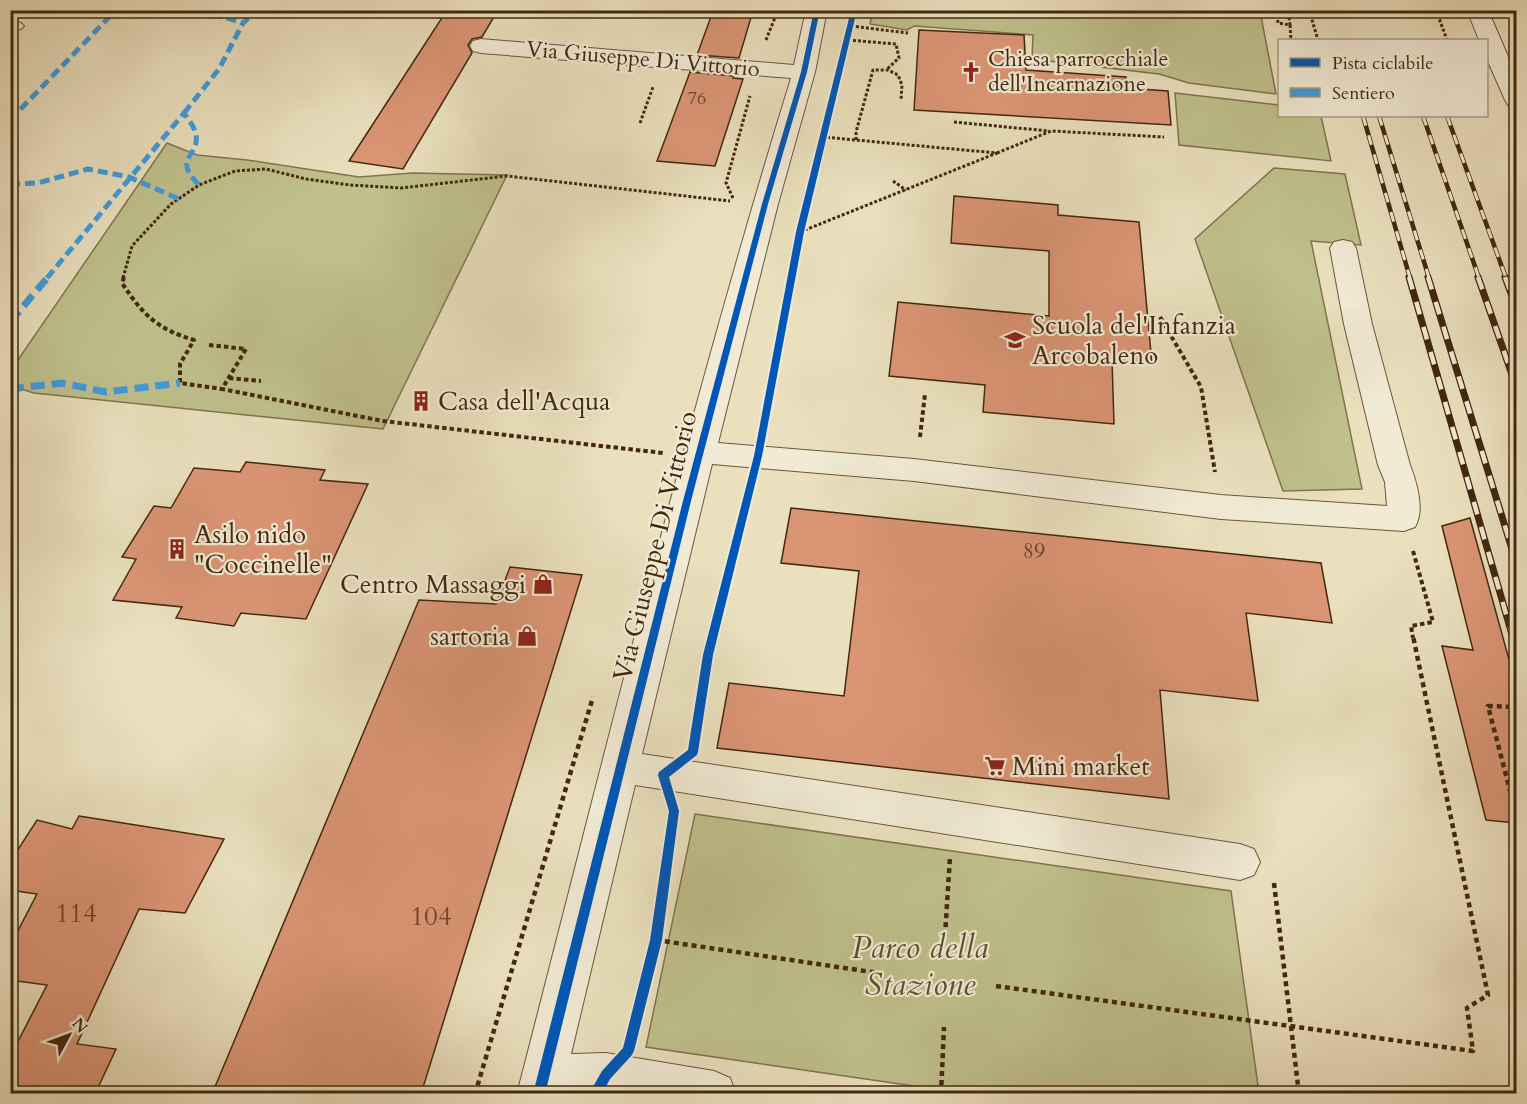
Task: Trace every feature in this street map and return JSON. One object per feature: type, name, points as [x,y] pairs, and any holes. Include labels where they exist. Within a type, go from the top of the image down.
[{"type":"street","name":"Via Giuseppe Di Vittorio","points":[[541,1085],[765,204],[804,72],[817,10]]},
{"type":"street","points":[[1477,10],[1516,97]]},
{"type":"street","name":"Via Giuseppe Di Vittorio","points":[[481,46],[804,72]]},
{"type":"street","points":[[701,452],[914,471],[1221,507],[1404,519],[1401,482],[1394,465],[1358,324],[1343,248]]},
{"type":"street","points":[[621,766],[663,775],[1240,862]]},
{"type":"street","points":[[541,1085],[606,1075],[714,1094]]},
{"type":"path","points":[[663,464],[667,453],[383,421],[264,396],[180,383],[180,364],[194,340],[168,333],[141,312],[122,283],[132,246],[171,204],[199,185],[235,171],[266,169],[306,179],[350,185],[401,188],[507,176],[734,201],[726,183],[755,84],[756,69],[778,10]]},
{"type":"path","points":[[1277,10],[1278,23],[1290,25]]},
{"type":"path","points":[[1288,10],[1291,39]]},
{"type":"path","points":[[1309,10],[1318,39]]},
{"type":"path","points":[[1436,10],[1447,39]]},
{"type":"path","points":[[845,51],[852,22],[908,33]]},
{"type":"path","points":[[848,40],[896,44],[899,58],[887,69]]},
{"type":"path","points":[[640,123],[661,61]]},
{"type":"path","points":[[856,140],[856,132],[873,70],[887,69],[898,75],[903,85],[901,100]]},
{"type":"path","points":[[954,122],[1051,131],[1164,137]]},
{"type":"path","points":[[820,149],[826,126]]},
{"type":"path","points":[[800,232],[1051,131]]},
{"type":"path","points":[[823,137],[997,153]]},
{"type":"path","points":[[867,141],[869,148]]},
{"type":"path","points":[[893,182],[906,190]]},
{"type":"path","points":[[765,204],[806,207],[797,244]]},
{"type":"path","points":[[1160,317],[1201,387],[1221,507]]},
{"type":"path","points":[[209,345],[246,349],[222,389]]},
{"type":"path","points":[[229,378],[261,381]]},
{"type":"path","points":[[914,471],[926,394]]},
{"type":"path","points":[[996,986],[1473,1051],[1467,1008],[1488,995],[1411,626],[1433,622],[1404,519]]},
{"type":"path","points":[[475,1094],[595,692]]},
{"type":"path","points":[[1513,802],[1488,706],[1516,707]]},
{"type":"path","points":[[945,936],[953,819]]},
{"type":"path","points":[[653,951],[657,929]]},
{"type":"path","points":[[656,940],[885,974]]},
{"type":"path","points":[[941,1094],[944,1027]]},
{"type":"green space","points":[[873,10],[1260,11],[1276,94],[1189,83],[1159,74],[1032,59],[1033,35],[914,26],[907,30],[870,24]]},
{"type":"green space","points":[[1175,93],[1278,105],[1278,117],[1321,117],[1331,161],[1179,145]]},
{"type":"green space","points":[[167,143],[197,155],[359,177],[412,173],[507,175],[383,429],[34,393],[11,386],[11,370]]},
{"type":"green space","points":[[1274,168],[1345,174],[1361,245],[1311,241],[1362,489],[1283,491],[1195,239]]},
{"type":"green space","name":"Parco della Stazione","points":[[695,814],[1231,891],[1259,1093],[962,1093],[646,1047]]},
{"type":"building","points":[[447,10],[498,10],[482,37],[472,39],[468,45],[472,53],[403,169],[349,161]]},
{"type":"building","points":[[713,11],[752,14],[739,58],[697,55]]},
{"type":"building","points":[[919,30],[1024,35],[1026,70],[1126,77],[1126,88],[1168,91],[1171,125],[914,110]]},
{"type":"building","points":[[690,72],[743,79],[715,166],[657,161]]},
{"type":"building","points":[[954,196],[1058,205],[1058,215],[1139,222],[1152,364],[1112,360],[1114,424],[983,412],[985,385],[889,376],[898,302],[1049,316],[1049,251],[951,243]]},
{"type":"building","name":"Asilo nido \"Coccinelle\"","points":[[246,462],[325,470],[320,480],[368,484],[306,619],[241,613],[234,626],[176,618],[182,607],[113,600],[136,559],[122,557],[154,506],[171,508],[194,468],[240,472]]},
{"type":"building","points":[[791,508],[1321,563],[1332,623],[1246,613],[1258,701],[1160,690],[1169,799],[717,748],[729,683],[844,696],[859,571],[781,563]]},
{"type":"building","points":[[1470,518],[1516,685],[1516,823],[1486,820],[1442,646],[1473,650],[1442,526]]},
{"type":"building","points":[[510,567],[582,575],[421,1094],[212,1094],[419,600],[496,604]]},
{"type":"building","points":[[79,816],[224,839],[185,913],[139,909],[77,1044],[116,1049],[95,1094],[10,1094],[10,1057],[47,985],[10,980],[10,946],[37,894],[10,890],[10,862],[37,820],[72,829]]},
{"type":"railway","points":[[1363,117],[1410,278]]},
{"type":"railway","points":[[1379,117],[1429,278]]},
{"type":"railway","points":[[1423,117],[1479,278]]},
{"type":"railway","points":[[1447,117],[1506,278]]},
{"type":"railway","points":[[1409,277],[1513,638]]},
{"type":"railway","points":[[1428,277],[1516,562]]},
{"type":"railway","points":[[1478,277],[1516,386]]},
{"type":"railway","points":[[1505,277],[1516,307]]},
{"type":"railway","points":[[1513,636],[1516,647]]},
{"type":"marked path","points":[[10,120],[116,10]]},
{"type":"marked path","points":[[152,10],[224,17],[243,23]]},
{"type":"marked path","points":[[184,113],[219,69],[243,23],[258,10]]},
{"type":"marked path","points":[[10,322],[184,113],[196,132],[196,142],[186,162],[189,175],[199,185]]},
{"type":"marked path","points":[[10,184],[38,183],[88,169],[129,177],[179,199]]},
{"type":"marked path","points":[[10,389],[62,383],[106,392],[180,383]]},
{"type":"cycle path","points":[[539,1094],[687,501],[765,204],[804,72],[817,10]]},
{"type":"cycle path","points":[[595,1094],[606,1075],[628,1051],[656,940],[674,811],[663,775],[693,752],[708,655],[758,456],[800,232],[854,10]]},
{"type":"place","name":"Chiesa parrocchiale dell'Incarnazione","points":[[971,72]]},
{"type":"place","name":"Scuola del'Infanzia Arcobaleno","points":[[1015,340]]},
{"type":"place","name":"Casa dell'Acqua","points":[[421,401]]},
{"type":"place","name":"Asilo nido \"Coccinelle\"","points":[[177,549]]},
{"type":"place","name":"Centro Massaggi","points":[[543,584]]},
{"type":"place","name":"sartoria","points":[[527,636]]},
{"type":"place","name":"Mini market","points":[[995,766]]}]
